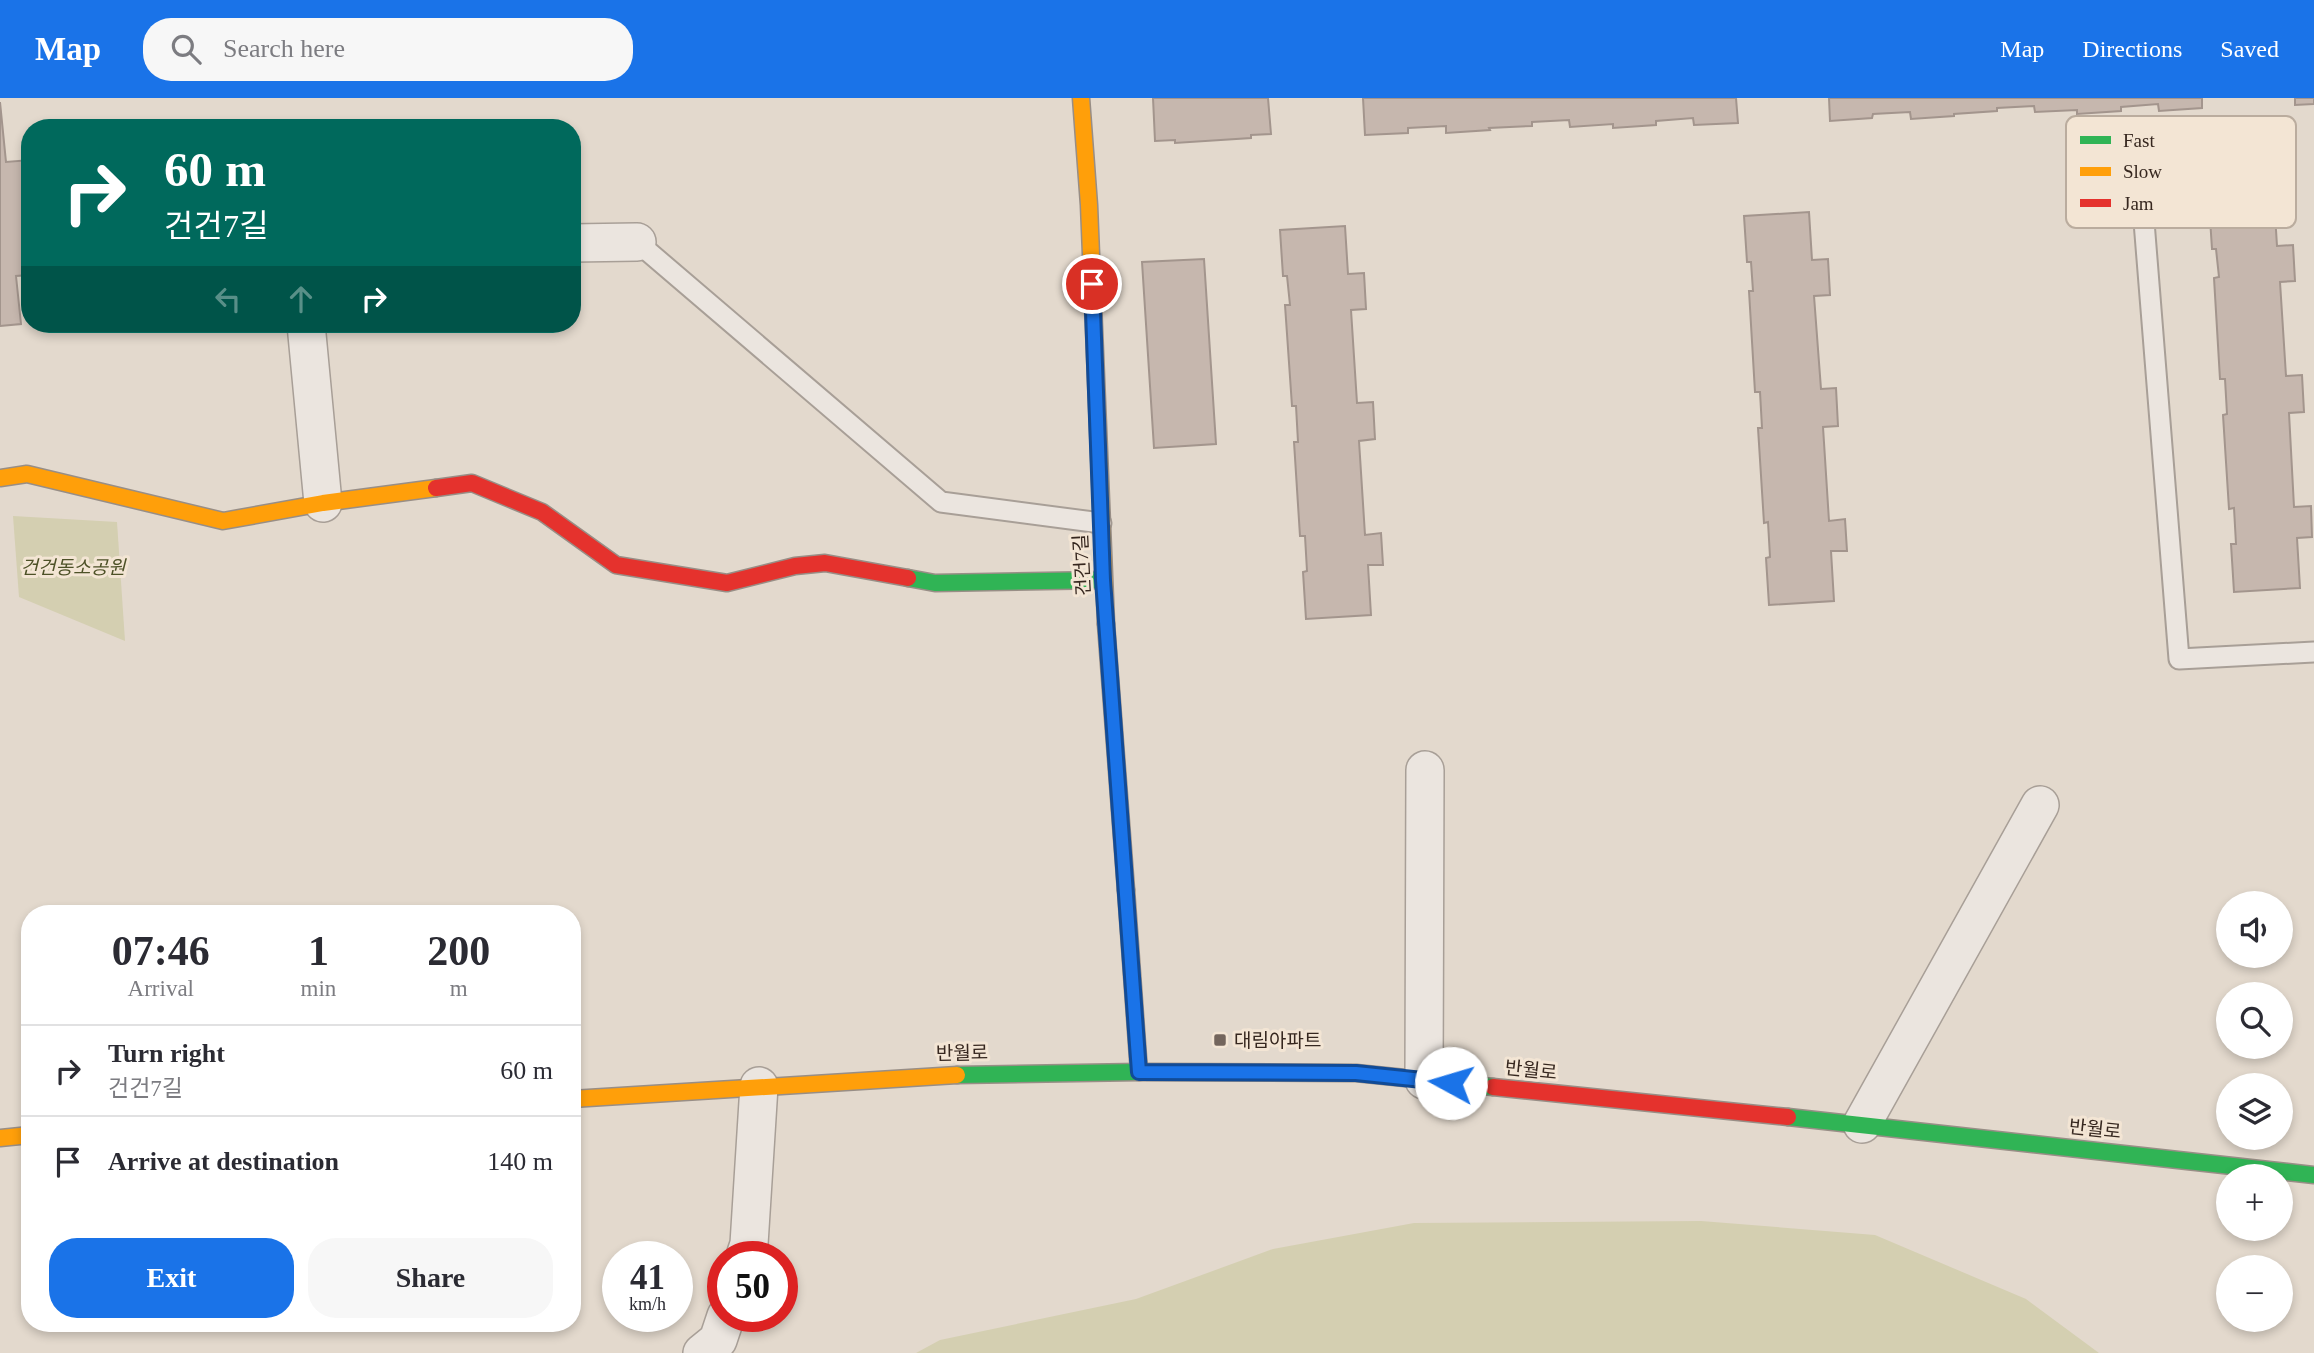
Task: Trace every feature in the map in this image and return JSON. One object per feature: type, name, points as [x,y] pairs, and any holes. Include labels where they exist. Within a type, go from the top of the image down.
[{"type":"street","name":"건건7길","points":[[1081,98],[1089,205],[1103,580],[1139,1072]]},
{"type":"street","points":[[581,243],[637,242]]},
{"type":"street","points":[[307,333],[323,503]]},
{"type":"street","points":[[0,478],[27,474],[223,520],[323,503],[472,483],[542,512],[616,565],[727,583],[795,566],[825,563],[934,583],[1103,580]]},
{"type":"street","points":[[1424,1080],[1425,770]]},
{"type":"street","points":[[1862,1124],[2040,805]]},
{"type":"street","name":"반월로","points":[[581,1099],[924,1075],[1356,1073],[1862,1124],[2314,1175]]},
{"type":"street","points":[[749,1241],[759,1086]]},
{"type":"street","points":[[0,1138],[21,1137]]},
{"type":"street","points":[[702,1353],[718,1340],[721,1332]]},
{"type":"lane","points":[[2145,228],[2179,659],[2314,652]]},
{"type":"lane","points":[[637,242],[941,502],[1101,523]]},
{"type":"green space","name":"건건동소공원","points":[[13,516],[117,522],[125,641],[19,597]]},
{"type":"green space","points":[[1701,1221],[1875,1235],[2026,1299],[2099,1353],[916,1353],[940,1340],[1136,1299],[1273,1249],[1414,1223]]},
{"type":"building","points":[[1153,98],[1268,98],[1271,134],[1251,135],[1251,138],[1175,143],[1175,140],[1155,141]]},
{"type":"building","points":[[1363,98],[1736,98],[1738,123],[1694,125],[1693,118],[1656,121],[1656,125],[1613,128],[1613,124],[1570,127],[1569,120],[1532,122],[1532,126],[1489,128],[1490,130],[1446,133],[1446,126],[1408,128],[1408,133],[1365,135]]},
{"type":"building","points":[[1829,98],[2202,98],[2202,108],[2159,111],[2158,104],[2121,107],[2121,111],[2077,114],[2077,110],[2035,112],[2034,106],[1997,108],[1997,111],[1954,116],[1911,119],[1910,112],[1873,114],[1872,118],[1830,121]]},
{"type":"building","points":[[2295,98],[2314,98],[2314,104],[2295,105]]},
{"type":"building","points":[[0,102],[6,162],[21,161],[21,276],[16,276],[21,324],[0,326]]},
{"type":"building","points":[[1809,212],[1812,260],[1828,259],[1830,295],[1814,296],[1821,389],[1836,388],[1838,426],[1823,427],[1829,521],[1845,519],[1847,551],[1831,551],[1834,601],[1769,605],[1766,558],[1770,557],[1768,522],[1764,523],[1758,428],[1762,428],[1760,392],[1755,392],[1749,291],[1753,291],[1751,262],[1747,262],[1744,216]]},
{"type":"building","points":[[1345,226],[1348,274],[1364,273],[1366,309],[1351,310],[1357,403],[1373,402],[1375,439],[1359,441],[1365,535],[1381,533],[1383,565],[1368,565],[1371,615],[1306,619],[1303,572],[1307,571],[1305,536],[1300,536],[1294,442],[1298,442],[1296,406],[1292,406],[1285,305],[1290,305],[1287,276],[1283,276],[1280,230]]},
{"type":"building","points":[[2211,228],[2276,228],[2277,246],[2293,245],[2295,281],[2280,282],[2286,376],[2302,375],[2304,412],[2289,413],[2294,507],[2311,506],[2312,537],[2297,538],[2300,588],[2234,592],[2231,544],[2236,544],[2234,508],[2229,509],[2223,415],[2227,414],[2225,379],[2220,379],[2214,278],[2219,277],[2216,249],[2212,249]]},
{"type":"building","points":[[1204,259],[1216,444],[1154,448],[1142,262]]},
{"type":"traffic: fast","points":[[908,578],[935,583],[1103,580]]},
{"type":"traffic: fast","points":[[1126,890],[1139,1072]]},
{"type":"traffic: fast","points":[[957,1075],[1356,1073],[1493,1087]]},
{"type":"traffic: fast","points":[[1788,1117],[2314,1175]]},
{"type":"traffic: slow","points":[[1081,98],[1089,205],[1106,624]]},
{"type":"traffic: slow","points":[[0,478],[27,474],[223,521],[323,503],[436,488]]},
{"type":"traffic: slow","points":[[581,1098],[957,1075]]},
{"type":"traffic: slow","points":[[0,1138],[21,1136]]},
{"type":"traffic: jam","points":[[436,488],[472,483],[542,512],[616,565],[727,583],[795,566],[825,563],[908,578]]},
{"type":"traffic: jam","points":[[1106,624],[1126,890]]},
{"type":"traffic: jam","points":[[1493,1087],[1788,1117]]},
{"type":"place","name":"대림아파트","points":[[1220,1040]]},
{"type":"route","points":[[1092,284],[1103,580],[1139,1072],[1356,1073],[1451,1083]]}]
